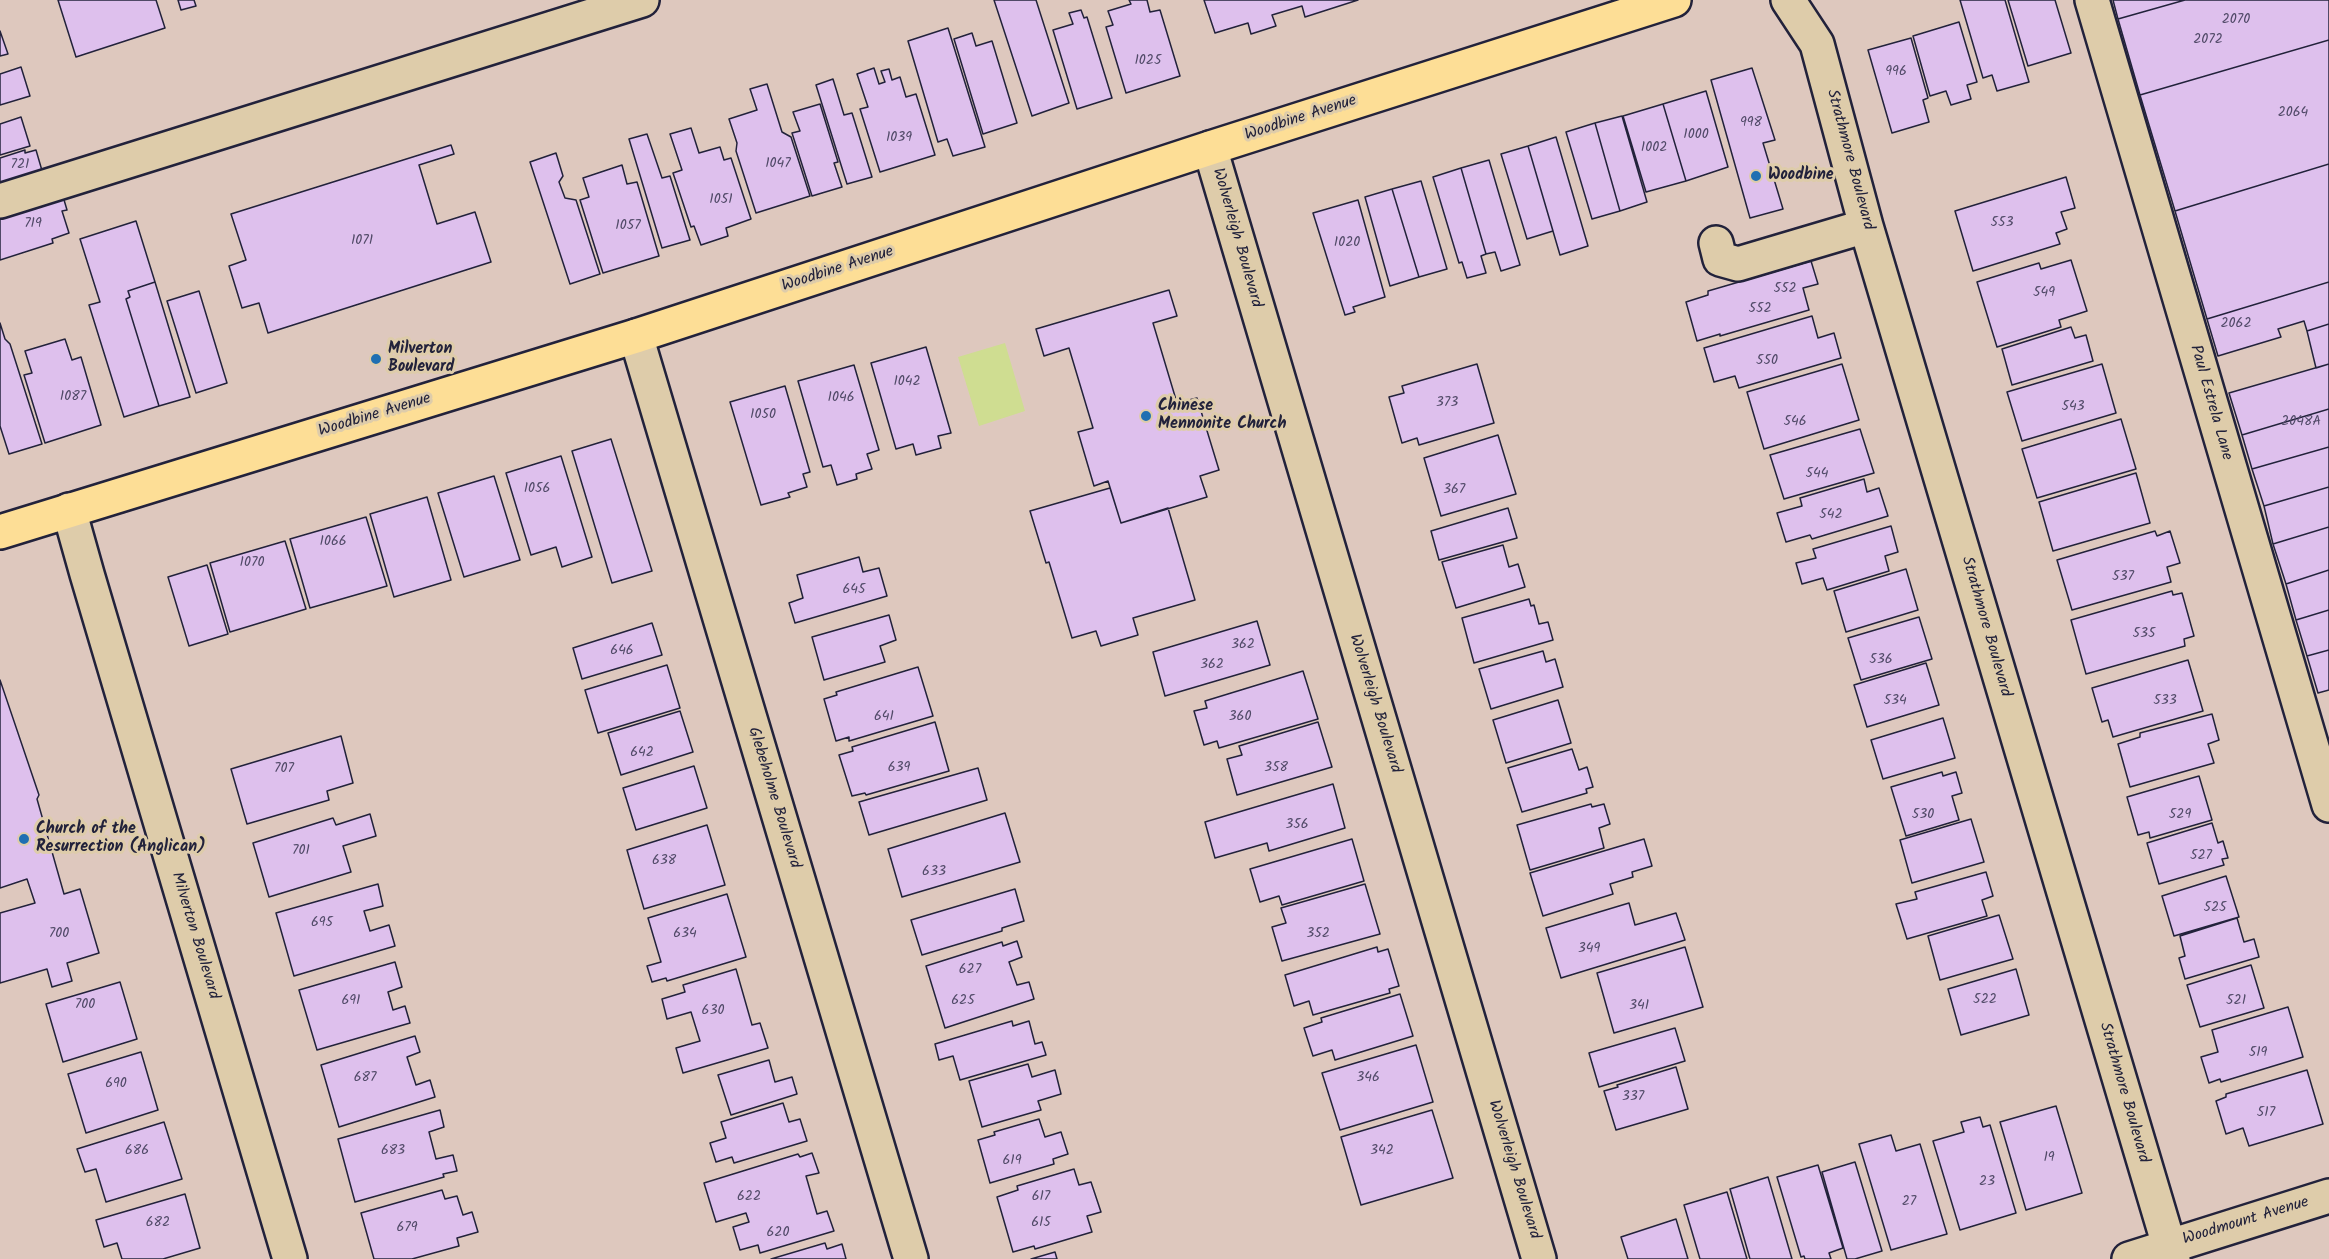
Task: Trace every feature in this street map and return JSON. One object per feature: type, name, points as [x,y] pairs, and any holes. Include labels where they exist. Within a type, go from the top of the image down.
[{"type":"main road","name":"Woodbine Avenue","points":[[0,532],[636,336],[1210,148],[1674,0]]},
{"type":"street","points":[[0,201],[642,0]]},
{"type":"street","name":"Strathmore Boulevard","points":[[1788,0],[1817,44],[1866,226],[2171,1253]]},
{"type":"street","name":"Paul Estrela Lane","points":[[2092,0],[2329,806]]},
{"type":"street","name":"Wolverleigh Boulevard","points":[[1210,148],[1539,1259]]},
{"type":"street","points":[[1716,243],[1720,259],[1738,264],[1866,226]]},
{"type":"street","name":"Glebeholme Boulevard","points":[[636,336],[911,1259]]},
{"type":"street","name":"Milverton Boulevard","points":[[69,510],[290,1259]]},
{"type":"street","name":"Woodmount Avenue","points":[[2129,1259],[2171,1253],[2329,1196]]},
{"type":"green space","points":[[1005,343],[1025,411],[979,426],[958,357]]},
{"type":"building","points":[[58,0],[156,0],[165,28],[76,57]]},
{"type":"building","points":[[178,0],[194,0],[196,6],[181,10]]},
{"type":"building","points":[[994,0],[1036,0],[1069,103],[1032,116]]},
{"type":"building","points":[[1129,0],[1147,0],[1150,12],[1160,10],[1180,76],[1126,93],[1106,27],[1113,25],[1108,11],[1131,4]]},
{"type":"building","points":[[1204,0],[1358,0],[1305,17],[1302,6],[1272,15],[1276,26],[1251,34],[1248,23],[1215,33]]},
{"type":"building","points":[[1960,0],[2005,0],[2029,82],[1997,91],[1992,75],[1983,78]]},
{"type":"building","points":[[2008,0],[2055,0],[2071,53],[2028,66]]},
{"type":"building","points":[[2113,0],[2185,0],[2118,19]]},
{"type":"building","points":[[2185,0],[2329,0],[2329,40],[2140,95],[2118,19]]},
{"type":"building","points":[[1081,10],[1084,18],[1087,17],[1112,98],[1077,109],[1053,30],[1073,24],[1069,13]]},
{"type":"building","points":[[1959,22],[1977,82],[1967,85],[1971,99],[1951,105],[1946,91],[1930,96],[1913,36]]},
{"type":"building","points":[[948,28],[985,147],[953,156],[947,139],[938,142],[908,41]]},
{"type":"building","points":[[0,31],[8,54],[0,56]]},
{"type":"building","points":[[972,33],[976,46],[992,41],[1017,123],[983,134],[954,39]]},
{"type":"building","points":[[1911,38],[1928,98],[1923,100],[1929,122],[1892,133],[1868,50]]},
{"type":"building","points":[[2329,40],[2329,164],[2175,211],[2140,95]]},
{"type":"building","points":[[21,67],[30,96],[0,105],[0,74]]},
{"type":"building","points":[[874,68],[879,84],[885,82],[881,71],[889,69],[892,80],[900,77],[906,97],[916,94],[935,155],[880,172],[860,109],[868,107],[857,74]]},
{"type":"building","name":"Woodbine","points":[[1752,68],[1775,140],[1763,143],[1783,209],[1750,218],[1711,80]]},
{"type":"building","points":[[833,79],[844,115],[852,113],[872,177],[847,184],[816,85]]},
{"type":"building","points":[[767,84],[782,132],[791,137],[810,196],[756,213],[736,151],[737,143],[729,119],[757,110],[750,89]]},
{"type":"building","points":[[1706,91],[1728,167],[1686,181],[1663,104]]},
{"type":"building","points":[[820,104],[838,162],[834,163],[842,187],[812,196],[792,133],[800,131],[793,112]]},
{"type":"building","points":[[1663,104],[1686,181],[1646,192],[1623,116]]},
{"type":"building","points":[[1622,116],[1647,202],[1620,211],[1595,123]]},
{"type":"building","points":[[21,117],[30,146],[0,155],[0,124]]},
{"type":"building","points":[[1595,123],[1620,211],[1592,219],[1566,132]]},
{"type":"building","points":[[691,128],[699,153],[720,147],[724,160],[731,158],[751,219],[726,228],[728,236],[701,245],[694,226],[691,227],[673,173],[682,170],[670,134]]},
{"type":"building","points":[[647,134],[662,178],[670,176],[690,240],[662,248],[629,139]]},
{"type":"building","points":[[1556,137],[1588,246],[1560,255],[1528,146]]},
{"type":"building","points":[[451,145],[454,154],[419,165],[437,224],[475,212],[491,262],[268,333],[259,303],[242,308],[229,266],[246,260],[231,214]]},
{"type":"building","points":[[1528,146],[1553,231],[1527,239],[1501,154]]},
{"type":"building","points":[[25,150],[25,153],[36,150],[43,174],[0,189],[0,158]]},
{"type":"building","points":[[556,153],[563,176],[559,182],[565,198],[576,200],[600,274],[570,284],[530,162]]},
{"type":"building","points":[[1489,160],[1520,265],[1501,271],[1495,252],[1486,254],[1461,168]]},
{"type":"building","points":[[2329,164],[2329,282],[2207,319],[2175,211]]},
{"type":"building","points":[[622,165],[627,184],[637,182],[659,256],[603,273],[580,200],[589,197],[583,178]]},
{"type":"building","points":[[1461,168],[1486,254],[1481,256],[1486,273],[1467,278],[1462,262],[1459,263],[1433,177]]},
{"type":"building","points":[[2066,177],[2075,208],[2061,212],[2067,229],[2056,233],[2060,244],[1973,271],[1955,211]]},
{"type":"building","points":[[1421,181],[1447,269],[1419,277],[1392,189]]},
{"type":"building","points":[[1392,189],[1419,277],[1390,286],[1365,197]]},
{"type":"building","points":[[62,193],[67,210],[62,211],[69,233],[52,239],[53,243],[0,260],[0,217],[38,206]]},
{"type":"building","points":[[1358,200],[1385,297],[1353,307],[1355,312],[1345,315],[1313,213]]},
{"type":"building","points":[[136,221],[155,282],[128,291],[130,297],[126,299],[159,406],[124,417],[89,305],[100,302],[80,239]]},
{"type":"building","points":[[2071,260],[2087,311],[2059,320],[2061,327],[1997,347],[1977,282],[2039,263],[2041,269]]},
{"type":"building","points":[[1811,261],[1818,284],[1803,288],[1809,310],[1697,341],[1686,302],[1708,295],[1708,291]]},
{"type":"building","points":[[155,282],[190,397],[159,406],[126,299],[130,297],[128,291]]},
{"type":"building","points":[[2329,282],[2329,324],[2307,331],[2304,321],[2278,329],[2281,337],[2218,356],[2207,319]]},
{"type":"building","name":"Chinese Mennonite Church","points":[[1169,290],[1177,316],[1153,323],[1177,403],[1197,398],[1219,470],[1200,476],[1207,497],[1121,523],[1108,481],[1094,486],[1078,432],[1093,428],[1069,348],[1044,356],[1036,329]]},
{"type":"building","points":[[199,291],[227,383],[196,393],[167,301]]},
{"type":"building","points":[[1812,316],[1818,338],[1834,333],[1841,358],[1739,388],[1735,376],[1714,382],[1704,348]]},
{"type":"building","points":[[0,323],[5,339],[10,344],[42,444],[9,454],[0,426]]},
{"type":"building","points":[[2329,324],[2329,364],[2316,368],[2307,331]]},
{"type":"building","points":[[2071,327],[2075,338],[2086,335],[2093,361],[2012,385],[2002,349]]},
{"type":"building","points":[[65,339],[72,360],[81,357],[101,425],[45,443],[24,375],[32,373],[25,351]]},
{"type":"building","points":[[926,347],[951,433],[938,436],[941,448],[916,455],[913,444],[896,449],[871,363]]},
{"type":"building","points":[[1477,364],[1494,423],[1419,445],[1417,438],[1402,443],[1389,397],[1404,393],[1402,386]]},
{"type":"building","points":[[1842,364],[1859,420],[1764,449],[1747,392]]},
{"type":"building","points":[[2102,364],[2116,413],[2022,441],[2007,392]]},
{"type":"building","points":[[2329,364],[2329,409],[2242,435],[2229,393]]},
{"type":"building","points":[[854,365],[879,450],[867,454],[872,469],[856,474],[857,479],[837,485],[831,465],[823,467],[798,381]]},
{"type":"building","points":[[785,386],[810,472],[803,474],[807,487],[788,493],[790,497],[761,505],[730,402]]},
{"type":"building","points":[[2329,409],[2329,447],[2252,469],[2242,435]]},
{"type":"building","points":[[2121,419],[2136,469],[2037,498],[2022,449]]},
{"type":"building","points":[[1860,429],[1874,473],[1784,499],[1770,455]]},
{"type":"building","points":[[1498,435],[1516,494],[1441,516],[1424,458]]},
{"type":"building","points":[[611,439],[652,571],[612,583],[572,451]]},
{"type":"building","points":[[2329,447],[2329,487],[2264,506],[2252,469]]},
{"type":"building","points":[[561,456],[592,557],[562,567],[556,547],[531,555],[506,473]]},
{"type":"building","points":[[2136,473],[2150,523],[2053,551],[2039,502]]},
{"type":"building","points":[[494,476],[520,560],[464,577],[438,493]]},
{"type":"building","points":[[1864,479],[1867,492],[1879,488],[1888,516],[1812,539],[1810,535],[1786,542],[1777,513],[1802,506],[1800,498]]},
{"type":"building","points":[[2329,487],[2329,527],[2273,544],[2264,506]]},
{"type":"building","points":[[1110,488],[1121,523],[1168,508],[1195,600],[1133,618],[1138,635],[1101,646],[1096,631],[1072,638],[1049,562],[1046,563],[1030,511]]},
{"type":"building","points":[[427,497],[451,580],[394,597],[370,514]]},
{"type":"building","points":[[1508,508],[1517,538],[1439,560],[1431,531]]},
{"type":"building","points":[[366,517],[387,586],[310,608],[290,539]]},
{"type":"building","points":[[1891,526],[1898,552],[1885,556],[1889,571],[1827,590],[1823,578],[1802,584],[1796,563],[1816,558],[1813,549]]},
{"type":"building","points":[[2329,527],[2329,570],[2286,584],[2273,544]]},
{"type":"building","points":[[2155,531],[2157,536],[2170,531],[2180,563],[2167,567],[2171,582],[2072,610],[2057,560]]},
{"type":"building","points":[[285,541],[306,609],[230,632],[210,563]]},
{"type":"building","points":[[1503,545],[1509,567],[1518,564],[1525,587],[1456,608],[1442,562]]},
{"type":"building","points":[[859,557],[863,572],[879,568],[887,596],[795,623],[789,603],[803,598],[797,575]]},
{"type":"building","points":[[207,565],[228,634],[189,646],[168,577]]},
{"type":"building","points":[[1906,569],[1918,610],[1846,632],[1834,591]]},
{"type":"building","points":[[2329,570],[2329,610],[2296,620],[2286,584]]},
{"type":"building","points":[[2172,591],[2173,595],[2182,593],[2194,636],[2184,639],[2185,646],[2086,674],[2071,620]]},
{"type":"building","points":[[1529,599],[1531,606],[1534,605],[1539,624],[1548,622],[1553,640],[1474,663],[1462,618]]},
{"type":"building","points":[[2329,610],[2329,650],[2307,656],[2296,620]]},
{"type":"building","points":[[889,615],[896,640],[880,646],[885,662],[824,680],[812,637]]},
{"type":"building","points":[[1919,617],[1932,659],[1861,680],[1848,638]]},
{"type":"building","points":[[1257,621],[1270,665],[1165,696],[1153,652]]},
{"type":"building","points":[[652,623],[662,655],[582,679],[573,648]]},
{"type":"building","points":[[2329,650],[2329,690],[2318,693],[2307,656]]},
{"type":"building","points":[[1543,651],[1546,662],[1555,659],[1563,687],[1491,709],[1479,669]]},
{"type":"building","points":[[2188,660],[2203,711],[2113,737],[2108,720],[2102,722],[2092,688]]},
{"type":"building","points":[[1926,663],[1939,705],[1867,727],[1854,685]]},
{"type":"building","points":[[667,665],[680,708],[598,733],[585,690]]},
{"type":"building","points":[[918,667],[933,716],[849,741],[849,737],[836,741],[824,699],[837,695],[836,692]]},
{"type":"building","points":[[1303,671],[1318,719],[1219,748],[1217,741],[1204,745],[1194,711],[1207,708],[1205,701]]},
{"type":"building","name":"Church of the Resurrection (Anglican)","points":[[0,680],[39,795],[37,799],[64,894],[80,889],[99,953],[67,963],[72,981],[52,987],[47,969],[0,983],[0,913],[35,903],[27,879],[0,888]]},
{"type":"building","points":[[1558,700],[1571,743],[1506,763],[1493,720]]},
{"type":"building","points":[[680,711],[693,752],[621,775],[608,733]]},
{"type":"building","points":[[2212,714],[2219,740],[2208,744],[2214,763],[2130,787],[2118,744],[2140,737],[2140,733]]},
{"type":"building","points":[[1943,718],[1955,758],[1883,779],[1871,740]]},
{"type":"building","points":[[935,722],[949,771],[866,795],[865,793],[852,796],[839,755],[853,751],[852,747]]},
{"type":"building","points":[[1318,722],[1332,767],[1237,795],[1227,759],[1242,755],[1239,746]]},
{"type":"building","points":[[341,736],[353,783],[327,791],[329,800],[247,824],[231,769]]},
{"type":"building","points":[[1572,749],[1579,770],[1587,767],[1593,787],[1586,789],[1587,793],[1522,812],[1508,768]]},
{"type":"building","points":[[694,766],[707,808],[636,830],[623,788]]},
{"type":"building","points":[[978,768],[987,800],[869,835],[859,802]]},
{"type":"building","points":[[1942,772],[1943,776],[1956,772],[1962,793],[1952,796],[1959,820],[1906,836],[1891,787]]},
{"type":"building","points":[[2199,776],[2212,820],[2150,838],[2149,832],[2138,835],[2127,797]]},
{"type":"building","points":[[1333,784],[1345,828],[1269,851],[1267,843],[1215,858],[1205,822]]},
{"type":"building","points":[[1591,804],[1592,807],[1604,804],[1610,824],[1599,828],[1604,848],[1530,870],[1517,825]]},
{"type":"building","points":[[1005,813],[1020,862],[902,897],[888,849]]},
{"type":"building","points":[[370,814],[376,836],[343,846],[351,872],[269,897],[253,843],[333,818],[336,825]]},
{"type":"building","points":[[1971,819],[1984,862],[1912,883],[1900,840]]},
{"type":"building","points":[[2212,823],[2218,843],[2223,841],[2228,858],[2222,859],[2224,865],[2159,884],[2147,843]]},
{"type":"building","points":[[707,825],[725,885],[644,909],[627,850]]},
{"type":"building","points":[[1352,839],[1364,881],[1282,905],[1279,896],[1260,902],[1250,869]]},
{"type":"building","points":[[1644,839],[1652,866],[1632,872],[1633,877],[1610,884],[1613,894],[1543,916],[1530,873]]},
{"type":"building","points":[[1986,872],[1993,896],[1982,900],[1987,916],[1907,939],[1896,904],[1917,899],[1915,892]]},
{"type":"building","points":[[2226,876],[2239,917],[2174,936],[2162,896]]},
{"type":"building","points":[[378,884],[383,906],[364,911],[370,931],[389,925],[395,946],[294,976],[276,913]]},
{"type":"building","points":[[1365,884],[1380,934],[1282,961],[1272,927],[1286,923],[1281,908]]},
{"type":"building","points":[[1015,889],[1024,921],[1002,928],[1002,931],[922,955],[911,920]]},
{"type":"building","points":[[727,894],[746,957],[667,981],[666,978],[652,982],[647,966],[661,962],[648,918]]},
{"type":"building","points":[[1629,903],[1635,925],[1676,913],[1685,940],[1561,978],[1546,928]]},
{"type":"building","points":[[1999,915],[2013,959],[1940,980],[1928,936]]},
{"type":"building","points":[[2237,918],[2244,942],[2254,939],[2259,957],[2185,979],[2179,958],[2185,956],[2180,936]]},
{"type":"building","points":[[1017,941],[1022,957],[1009,962],[1017,985],[1029,982],[1034,999],[945,1028],[926,966],[1002,942],[1003,946]]},
{"type":"building","points":[[1377,947],[1378,952],[1388,949],[1399,986],[1389,989],[1390,993],[1313,1015],[1309,1001],[1294,1006],[1285,975]]},
{"type":"building","points":[[1685,947],[1703,1007],[1614,1033],[1597,973]]},
{"type":"building","points":[[395,962],[402,987],[388,992],[393,1010],[405,1006],[410,1023],[317,1050],[299,990]]},
{"type":"building","points":[[2251,965],[2264,1008],[2200,1027],[2187,985]]},
{"type":"building","points":[[736,969],[752,1025],[760,1023],[768,1048],[683,1073],[676,1048],[700,1041],[691,1012],[667,1019],[662,999],[685,992],[683,985]]},
{"type":"building","points":[[2016,969],[2029,1015],[1961,1035],[1948,989]]},
{"type":"building","points":[[120,982],[137,1039],[63,1062],[46,1004]]},
{"type":"building","points":[[1400,994],[1413,1036],[1335,1060],[1332,1050],[1313,1056],[1304,1028],[1322,1022],[1321,1018]]},
{"type":"building","points":[[2288,1007],[2303,1057],[2221,1082],[2220,1079],[2209,1083],[2201,1057],[2218,1052],[2212,1030]]},
{"type":"building","points":[[1012,1021],[1013,1026],[1029,1021],[1035,1044],[1042,1042],[1046,1055],[960,1080],[953,1056],[939,1060],[935,1044]]},
{"type":"building","points":[[1675,1028],[1685,1061],[1599,1087],[1589,1053]]},
{"type":"building","points":[[415,1036],[420,1052],[407,1057],[416,1085],[430,1080],[435,1097],[339,1127],[321,1065]]},
{"type":"building","points":[[1416,1045],[1433,1102],[1340,1130],[1322,1073]]},
{"type":"building","points":[[141,1052],[158,1110],[86,1133],[68,1074]]},
{"type":"building","points":[[769,1060],[775,1082],[792,1077],[797,1094],[731,1115],[718,1075]]},
{"type":"building","points":[[1028,1064],[1032,1077],[1055,1070],[1061,1094],[1038,1101],[1041,1110],[982,1127],[969,1081]]},
{"type":"building","points":[[1676,1067],[1688,1109],[1616,1130],[1604,1091]]},
{"type":"building","points":[[2307,1070],[2323,1124],[2249,1146],[2243,1128],[2226,1134],[2216,1101],[2226,1097],[2226,1094]]},
{"type":"building","points":[[783,1103],[789,1122],[800,1119],[807,1141],[734,1163],[732,1157],[716,1162],[710,1143],[726,1138],[721,1122]]},
{"type":"building","points":[[2056,1106],[2082,1193],[2026,1210],[2000,1122]]},
{"type":"building","points":[[440,1110],[444,1127],[429,1132],[436,1159],[453,1155],[457,1171],[443,1174],[444,1177],[355,1202],[338,1139]]},
{"type":"building","points":[[1432,1110],[1453,1178],[1361,1205],[1341,1137]]},
{"type":"building","points":[[1980,1117],[1983,1127],[1990,1125],[2016,1213],[1960,1230],[1933,1141],[1964,1132],[1961,1122]]},
{"type":"building","points":[[1039,1119],[1045,1137],[1061,1132],[1068,1154],[1053,1159],[1054,1164],[990,1183],[978,1140],[995,1135],[994,1132]]},
{"type":"building","points":[[164,1122],[182,1179],[106,1202],[96,1169],[85,1172],[77,1149]]},
{"type":"building","points":[[1891,1135],[1896,1151],[1920,1144],[1947,1234],[1891,1250],[1859,1144]]},
{"type":"building","points":[[812,1153],[819,1173],[806,1176],[817,1214],[827,1211],[834,1231],[760,1253],[758,1245],[740,1250],[733,1227],[749,1222],[746,1213],[716,1222],[704,1183],[798,1154],[800,1157]]},
{"type":"building","points":[[1855,1162],[1882,1251],[1847,1259],[1822,1172]]},
{"type":"building","points":[[1818,1165],[1843,1248],[1829,1253],[1831,1259],[1805,1259],[1804,1256],[1801,1257],[1777,1177]]},
{"type":"building","points":[[1074,1169],[1079,1185],[1091,1182],[1101,1212],[1087,1216],[1092,1232],[1035,1249],[1034,1246],[1013,1252],[997,1197],[1018,1190],[1017,1186]]},
{"type":"building","points":[[1768,1177],[1792,1259],[1750,1259],[1730,1189]]},
{"type":"building","points":[[442,1190],[445,1199],[457,1196],[463,1215],[472,1212],[478,1232],[457,1238],[459,1246],[412,1259],[374,1259],[361,1213]]},
{"type":"building","points":[[1727,1192],[1747,1259],[1700,1259],[1684,1205]]},
{"type":"building","points":[[185,1194],[200,1248],[163,1259],[122,1259],[117,1243],[104,1247],[96,1220]]},
{"type":"building","points":[[1676,1219],[1688,1259],[1628,1259],[1621,1237]]},
{"type":"building","points":[[825,1243],[827,1249],[842,1244],[846,1259],[771,1259]]},
{"type":"building","points":[[1055,1252],[1057,1259],[1031,1259]]},
{"type":"place","name":"Woodbine","points":[[1756,176]]},
{"type":"place","name":"Milverton Boulevard","points":[[376,359]]},
{"type":"place","name":"Chinese Mennonite Church","points":[[1146,416]]},
{"type":"place","name":"Church of the Resurrection (Anglican)","points":[[24,839]]}]
